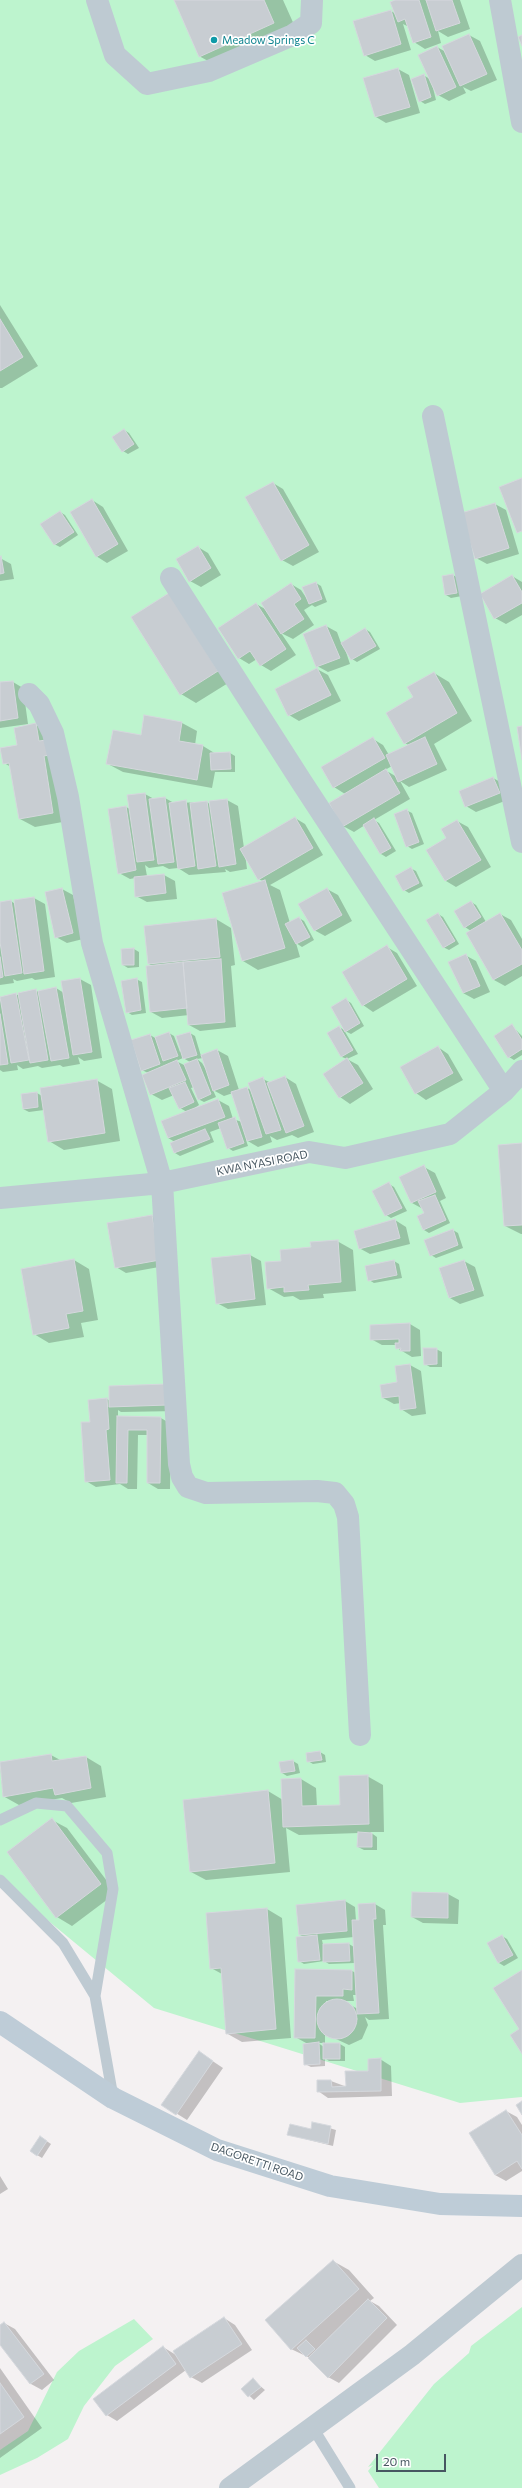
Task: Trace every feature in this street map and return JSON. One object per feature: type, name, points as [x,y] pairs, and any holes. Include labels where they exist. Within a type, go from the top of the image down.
[{"type":"main road","name":"DAGORETTI ROAD","points":[[0,2022],[113,2098],[217,2150],[330,2186],[440,2204],[522,2206]]},
{"type":"street","points":[[97,0],[115,55],[147,84],[209,71],[293,35],[311,23],[312,0]]},
{"type":"street","points":[[500,0],[522,122]]},
{"type":"street","points":[[433,416],[522,842]]},
{"type":"street","points":[[171,578],[301,782],[504,1090]]},
{"type":"street","points":[[29,694],[39,704],[53,733],[68,797],[92,942],[162,1183],[179,1464],[182,1477],[188,1487],[206,1493],[317,1491],[335,1493],[344,1504],[348,1517],[360,1735]]},
{"type":"street","name":"KWA NYASI ROAD","points":[[0,1198],[162,1183],[309,1152],[345,1158],[450,1134],[504,1090],[522,1071]]},
{"type":"street","points":[[230,2488],[414,2354],[522,2265]]},
{"type":"lane","points":[[0,1820],[36,1803],[67,1806],[108,1853],[113,1889],[95,1996],[113,2098]]},
{"type":"lane","points":[[0,1880],[63,1943],[95,1996]]},
{"type":"lane","points":[[312,2428],[350,2488]]},
{"type":"green space","points":[[0,0],[522,0],[522,2097],[460,2103],[154,2008],[0,1881]]},
{"type":"green space","points":[[522,2307],[522,2488],[379,2488],[368,2471],[373,2465],[368,2467],[434,2384],[469,2353],[471,2346]]},
{"type":"green space","points":[[134,2319],[153,2339],[115,2366],[84,2406],[68,2439],[37,2458],[0,2475],[0,2450],[28,2431],[57,2372],[79,2351]]},
{"type":"building","name":"Meadow Springs C","points":[[174,0],[264,0],[274,23],[199,57]]},
{"type":"building","points":[[395,0],[419,0],[431,37],[413,43],[405,19],[398,22],[390,2]]},
{"type":"building","points":[[426,0],[452,0],[460,23],[436,31]]},
{"type":"building","points":[[391,10],[401,44],[364,56],[353,21]]},
{"type":"building","points":[[469,34],[487,74],[460,86],[442,46]]},
{"type":"building","points":[[522,35],[522,46],[518,37]]},
{"type":"building","points":[[437,46],[456,87],[437,96],[418,55]]},
{"type":"building","points":[[398,68],[410,107],[375,117],[363,78]]},
{"type":"building","points":[[424,74],[431,97],[419,102],[411,79]]},
{"type":"building","points":[[0,319],[23,357],[0,371]]},
{"type":"building","points":[[124,429],[134,444],[122,452],[112,437]]},
{"type":"building","points":[[522,478],[522,531],[517,533],[499,487]]},
{"type":"building","points":[[273,482],[309,545],[281,561],[245,497]]},
{"type":"building","points":[[92,499],[118,544],[96,557],[70,512]]},
{"type":"building","points":[[495,503],[509,548],[475,559],[461,513]]},
{"type":"building","points":[[60,511],[74,532],[54,545],[40,524]]},
{"type":"building","points":[[198,546],[211,568],[189,582],[176,559]]},
{"type":"building","points":[[1,556],[4,573],[0,574],[0,557]]},
{"type":"building","points":[[453,574],[457,593],[445,595],[442,576]]},
{"type":"building","points":[[512,575],[522,592],[522,603],[494,619],[480,594]]},
{"type":"building","points":[[316,582],[322,599],[309,604],[302,587]]},
{"type":"building","points":[[291,583],[301,599],[294,604],[304,619],[281,634],[261,603]]},
{"type":"building","points":[[169,593],[218,671],[180,695],[131,617]]},
{"type":"building","points":[[256,603],[286,649],[260,666],[250,651],[238,659],[218,628]]},
{"type":"building","points":[[326,625],[340,658],[316,667],[303,634]]},
{"type":"building","points":[[365,628],[376,646],[351,660],[341,643]]},
{"type":"building","points":[[317,668],[331,695],[288,716],[275,689]]},
{"type":"building","points":[[434,672],[457,713],[404,744],[386,713],[413,697],[407,687]]},
{"type":"building","points":[[13,681],[18,718],[0,721],[0,682]]},
{"type":"building","points":[[144,715],[182,722],[179,741],[203,745],[197,780],[106,764],[113,730],[141,735]]},
{"type":"building","points":[[36,723],[39,741],[46,740],[49,755],[44,756],[53,813],[19,819],[9,763],[3,764],[0,748],[17,745],[14,728]]},
{"type":"building","points":[[522,726],[522,760],[517,727]]},
{"type":"building","points":[[373,737],[385,758],[333,788],[321,767]]},
{"type":"building","points":[[425,737],[437,764],[398,782],[386,755]]},
{"type":"building","points":[[230,752],[231,769],[211,770],[210,753]]},
{"type":"building","points":[[386,769],[400,793],[342,827],[329,803]]},
{"type":"building","points":[[493,777],[500,793],[465,807],[459,791]]},
{"type":"building","points":[[145,793],[154,860],[137,862],[127,795]]},
{"type":"building","points":[[165,797],[174,862],[158,864],[149,799]]},
{"type":"building","points":[[227,799],[236,864],[219,867],[209,801]]},
{"type":"building","points":[[186,800],[195,866],[178,869],[169,803]]},
{"type":"building","points":[[207,801],[216,866],[198,869],[190,803]]},
{"type":"building","points":[[126,806],[136,870],[118,874],[108,809]]},
{"type":"building","points":[[407,809],[419,842],[406,847],[394,814]]},
{"type":"building","points":[[295,817],[313,848],[258,880],[240,849]]},
{"type":"building","points":[[374,818],[391,848],[380,854],[363,825]]},
{"type":"building","points":[[457,820],[481,860],[445,881],[426,850],[446,838],[441,829]]},
{"type":"building","points":[[411,867],[419,883],[403,891],[395,876]]},
{"type":"building","points":[[164,874],[166,893],[135,897],[134,877]]},
{"type":"building","points":[[265,880],[285,948],[242,961],[222,893]]},
{"type":"building","points":[[62,888],[73,933],[55,938],[45,892]]},
{"type":"building","points":[[327,888],[342,915],[314,931],[298,904]]},
{"type":"building","points":[[34,897],[44,971],[24,974],[14,900]]},
{"type":"building","points":[[11,900],[22,973],[5,976],[0,942],[0,902]]},
{"type":"building","points":[[471,901],[481,917],[464,928],[454,911]]},
{"type":"building","points":[[438,913],[455,941],[443,948],[426,920]]},
{"type":"building","points":[[500,913],[522,950],[522,964],[493,980],[466,933]]},
{"type":"building","points":[[299,917],[310,937],[296,944],[285,924]]},
{"type":"building","points":[[216,918],[220,957],[148,964],[144,926]]},
{"type":"building","points":[[387,945],[407,979],[362,1006],[342,972]]},
{"type":"building","points":[[134,948],[134,965],[122,965],[121,949]]},
{"type":"building","points":[[466,954],[480,986],[463,993],[448,962]]},
{"type":"building","points":[[0,957],[3,977],[0,978]]},
{"type":"building","points":[[221,959],[225,1022],[188,1025],[183,962]]},
{"type":"building","points":[[183,962],[187,1008],[150,1012],[146,966]]},
{"type":"building","points":[[80,978],[92,1052],[73,1055],[61,981]]},
{"type":"building","points":[[137,978],[141,1010],[126,1013],[121,981]]},
{"type":"building","points":[[56,987],[69,1058],[51,1061],[38,991]]},
{"type":"building","points":[[36,989],[48,1060],[30,1063],[18,993]]},
{"type":"building","points":[[16,993],[29,1060],[11,1063],[0,997]]},
{"type":"building","points":[[346,998],[360,1023],[345,1032],[331,1007]]},
{"type":"building","points":[[0,1014],[8,1064],[0,1065]]},
{"type":"building","points":[[512,1024],[522,1040],[522,1049],[508,1058],[494,1036]]},
{"type":"building","points":[[339,1026],[353,1050],[341,1057],[327,1033]]},
{"type":"building","points":[[169,1032],[178,1056],[163,1061],[155,1037]]},
{"type":"building","points":[[190,1032],[197,1055],[183,1059],[176,1036]]},
{"type":"building","points":[[150,1034],[160,1064],[141,1071],[131,1040]]},
{"type":"building","points":[[438,1046],[453,1073],[415,1094],[400,1067]]},
{"type":"building","points":[[217,1049],[229,1085],[213,1091],[201,1055]]},
{"type":"building","points":[[347,1058],[363,1083],[339,1098],[323,1074]]},
{"type":"building","points":[[197,1059],[211,1094],[198,1100],[184,1064]]},
{"type":"building","points":[[177,1060],[186,1080],[150,1095],[142,1075]]},
{"type":"building","points":[[285,1076],[304,1126],[286,1133],[267,1083]]},
{"type":"building","points":[[263,1077],[281,1130],[266,1134],[248,1083]]},
{"type":"building","points":[[97,1079],[105,1133],[48,1142],[40,1088]]},
{"type":"building","points":[[185,1082],[194,1102],[179,1109],[169,1088]]},
{"type":"building","points":[[247,1087],[262,1137],[247,1141],[231,1092]]},
{"type":"building","points":[[37,1092],[38,1107],[23,1109],[21,1094]]},
{"type":"building","points":[[218,1099],[225,1117],[168,1138],[161,1121]]},
{"type":"building","points":[[235,1117],[244,1143],[227,1149],[218,1123]]},
{"type":"building","points":[[205,1129],[210,1139],[174,1153],[170,1143]]},
{"type":"building","points":[[522,1143],[522,1225],[504,1226],[498,1145]]},
{"type":"building","points":[[424,1165],[436,1192],[411,1203],[399,1177]]},
{"type":"building","points":[[389,1182],[402,1208],[385,1216],[372,1191]]},
{"type":"building","points":[[435,1195],[446,1220],[423,1230],[417,1216],[424,1213],[418,1201]]},
{"type":"building","points":[[152,1215],[160,1260],[115,1268],[107,1223]]},
{"type":"building","points":[[395,1219],[400,1238],[359,1249],[354,1231]]},
{"type":"building","points":[[453,1229],[458,1245],[430,1256],[424,1240]]},
{"type":"building","points":[[338,1240],[341,1282],[308,1285],[309,1290],[284,1292],[284,1287],[267,1289],[265,1262],[281,1261],[280,1250],[311,1247],[310,1242]]},
{"type":"building","points":[[250,1254],[255,1299],[216,1304],[211,1258]]},
{"type":"building","points":[[74,1259],[83,1311],[66,1314],[69,1328],[33,1335],[21,1269]]},
{"type":"building","points":[[394,1260],[397,1275],[368,1281],[365,1266]]},
{"type":"building","points":[[464,1260],[474,1290],[449,1298],[439,1268]]},
{"type":"building","points":[[410,1323],[410,1351],[400,1351],[401,1348],[396,1349],[395,1343],[399,1343],[399,1339],[370,1340],[370,1325]]},
{"type":"building","points":[[423,1348],[437,1348],[437,1364],[424,1365]]},
{"type":"building","points":[[410,1364],[416,1408],[400,1410],[399,1396],[382,1398],[380,1385],[397,1382],[395,1366]]},
{"type":"building","points":[[167,1384],[168,1405],[109,1407],[109,1386]]},
{"type":"building","points":[[107,1398],[109,1429],[106,1430],[110,1480],[85,1482],[81,1422],[90,1422],[88,1400]]},
{"type":"building","points":[[117,1416],[161,1417],[160,1483],[147,1483],[147,1430],[128,1430],[127,1483],[116,1483]]},
{"type":"building","points":[[320,1751],[322,1760],[307,1762],[306,1753]]},
{"type":"building","points":[[51,1754],[52,1761],[86,1756],[91,1788],[55,1795],[53,1788],[3,1797],[0,1762]]},
{"type":"building","points":[[293,1760],[295,1771],[281,1773],[279,1762]]},
{"type":"building","points":[[368,1775],[369,1824],[283,1827],[281,1779],[301,1778],[302,1806],[340,1805],[339,1776]]},
{"type":"building","points":[[268,1790],[275,1863],[190,1872],[183,1800]]},
{"type":"building","points":[[52,1818],[101,1884],[56,1918],[7,1852]]},
{"type":"building","points":[[358,1832],[372,1833],[372,1847],[357,1847]]},
{"type":"building","points":[[412,1892],[448,1893],[448,1918],[411,1917]]},
{"type":"building","points":[[345,1900],[347,1931],[299,1935],[296,1905]]},
{"type":"building","points":[[375,1903],[376,1919],[373,1919],[379,2013],[357,2014],[352,1920],[359,1920],[358,1904]]},
{"type":"building","points":[[267,1908],[276,2029],[226,2034],[221,1968],[210,1969],[206,1913]]},
{"type":"building","points":[[317,1935],[320,1960],[298,1962],[296,1937]]},
{"type":"building","points":[[502,1935],[513,1955],[498,1963],[487,1943]]},
{"type":"building","points":[[349,1943],[350,1961],[323,1962],[323,1944]]},
{"type":"building","points":[[295,1969],[352,1970],[352,1990],[343,1989],[343,1996],[316,1996],[315,2038],[294,2038]]},
{"type":"building","points":[[522,1970],[522,2054],[510,2035],[519,2029],[493,1988]]},
{"type":"building","points":[[341,1999],[348,2002],[354,2008],[357,2019],[356,2027],[348,2036],[341,2039],[333,2039],[326,2036],[318,2027],[317,2015],[320,2008],[329,2000]]},
{"type":"building","points":[[319,2042],[320,2064],[304,2065],[303,2044]]},
{"type":"building","points":[[323,2043],[340,2043],[340,2059],[323,2059]]},
{"type":"building","points":[[199,2051],[213,2061],[176,2115],[161,2105]]},
{"type":"building","points":[[381,2058],[381,2091],[317,2092],[317,2080],[331,2080],[332,2087],[346,2086],[345,2071],[368,2071],[368,2059]]},
{"type":"building","points":[[522,2101],[522,2115],[516,2105]]},
{"type":"building","points":[[506,2110],[522,2135],[522,2169],[517,2161],[495,2175],[469,2133]]},
{"type":"building","points":[[312,2122],[331,2126],[328,2144],[287,2135],[290,2124],[311,2129]]},
{"type":"building","points":[[40,2136],[47,2141],[37,2156],[30,2151]]},
{"type":"building","points":[[333,2260],[359,2289],[291,2350],[265,2320]]},
{"type":"building","points":[[368,2299],[387,2318],[328,2378],[308,2358]]},
{"type":"building","points":[[224,2317],[242,2344],[190,2378],[173,2351]]},
{"type":"building","points":[[4,2322],[44,2374],[30,2384],[0,2345],[0,2325]]},
{"type":"building","points":[[306,2340],[315,2349],[306,2357],[297,2348]]},
{"type":"building","points":[[163,2346],[176,2364],[106,2416],[93,2399]]},
{"type":"building","points":[[253,2378],[261,2387],[248,2397],[241,2389]]},
{"type":"building","points":[[0,2383],[24,2417],[0,2434]]},
{"type":"place","name":"Meadow Springs C","points":[[214,40]]}]
